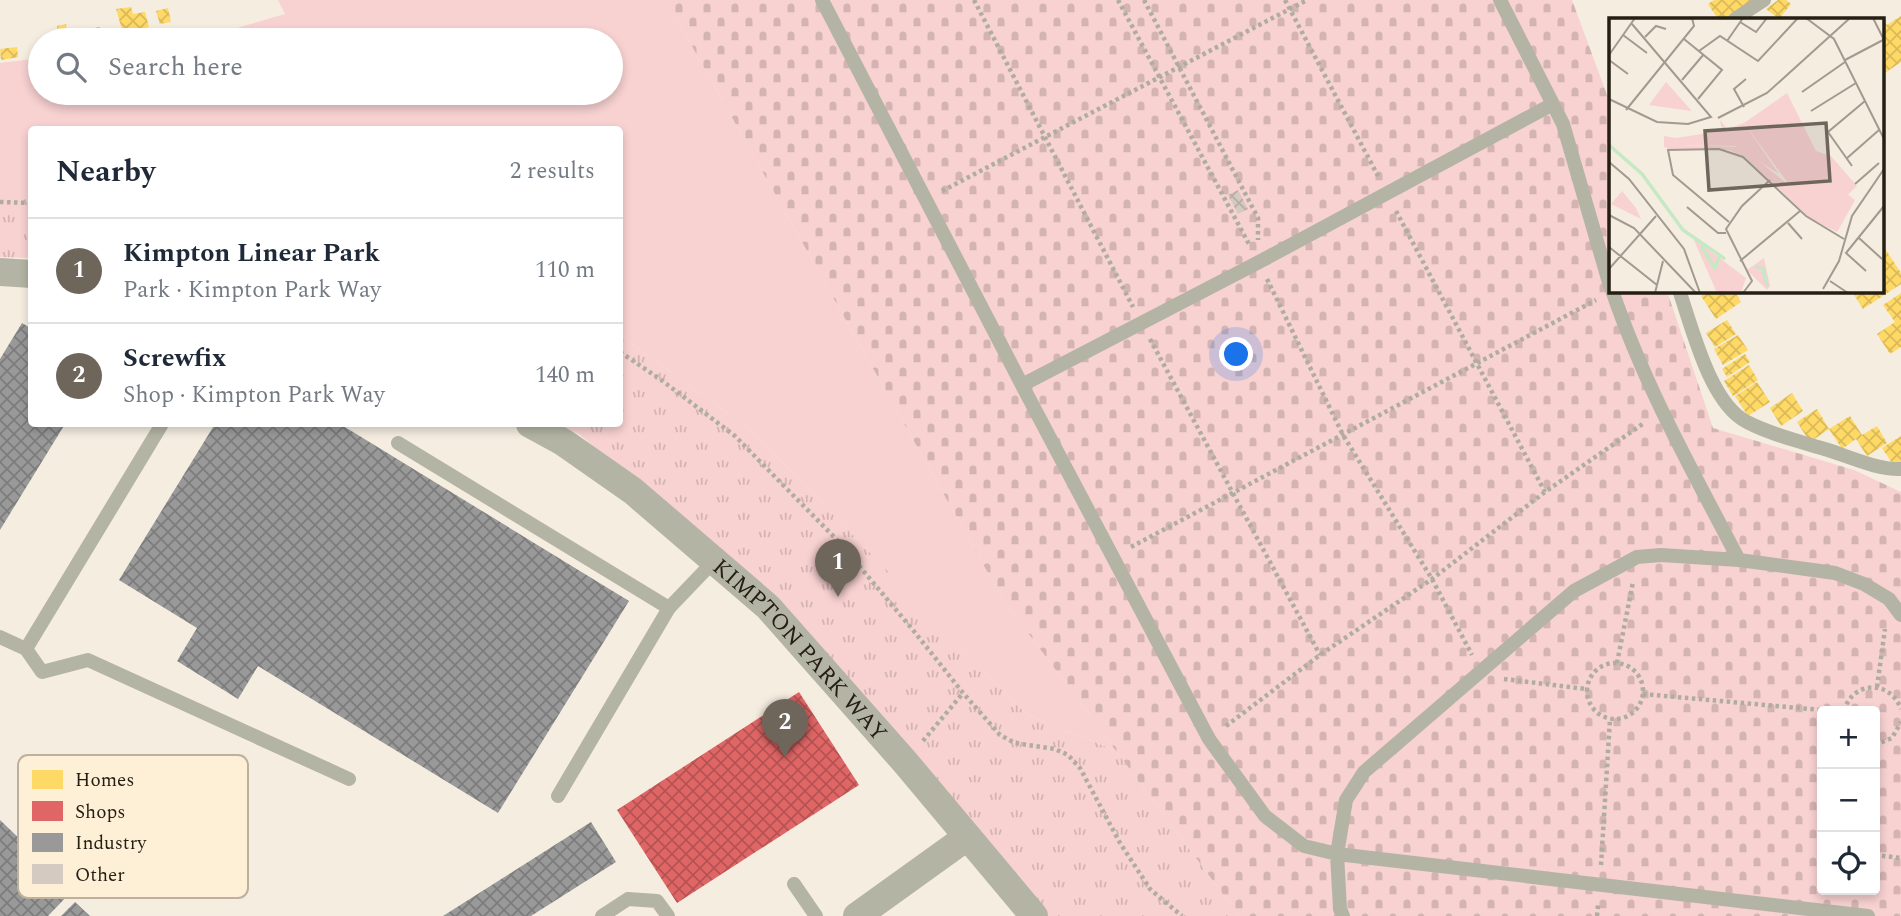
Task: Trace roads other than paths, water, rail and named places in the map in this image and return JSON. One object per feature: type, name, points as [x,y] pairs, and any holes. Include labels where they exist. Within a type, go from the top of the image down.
[{"type":"street","points":[[0,272],[28,274]]},
{"type":"street","name":"KIMPTON PARK WAY","points":[[536,427],[563,442],[633,491],[768,607],[905,762],[1034,916]]},
{"type":"street","points":[[857,916],[967,837]]},
{"type":"lane","points":[[822,0],[1111,557],[1209,739],[1265,816],[1304,846],[1337,854],[1868,916]]},
{"type":"lane","points":[[1500,0],[1563,124],[1609,279]]},
{"type":"lane","points":[[1737,18],[1764,0]]},
{"type":"lane","points":[[1022,385],[1259,262],[1553,104]]},
{"type":"lane","points":[[1613,292],[1632,347],[1661,411],[1739,560]]},
{"type":"lane","points":[[1680,292],[1711,382],[1735,414],[1745,422],[1881,466],[1901,469]]},
{"type":"lane","points":[[26,649],[160,427]]},
{"type":"lane","points":[[398,443],[669,608]]},
{"type":"lane","points":[[1343,916],[1340,909],[1337,854],[1346,800],[1364,772],[1574,591],[1637,557],[1661,555],[1739,560],[1835,572],[1864,584],[1889,599],[1901,615]]},
{"type":"lane","points":[[558,796],[669,608],[714,561]]},
{"type":"lane","points":[[0,637],[26,649],[42,672],[88,660],[349,779]]},
{"type":"lane","points":[[793,884],[816,916]]},
{"type":"lane","points":[[602,916],[628,899],[657,901],[668,916]]},
{"type":"place","name":"Kimpton Linear Park","points":[[838,597]]},
{"type":"place","name":"Screwfix","points":[[785,757]]}]
